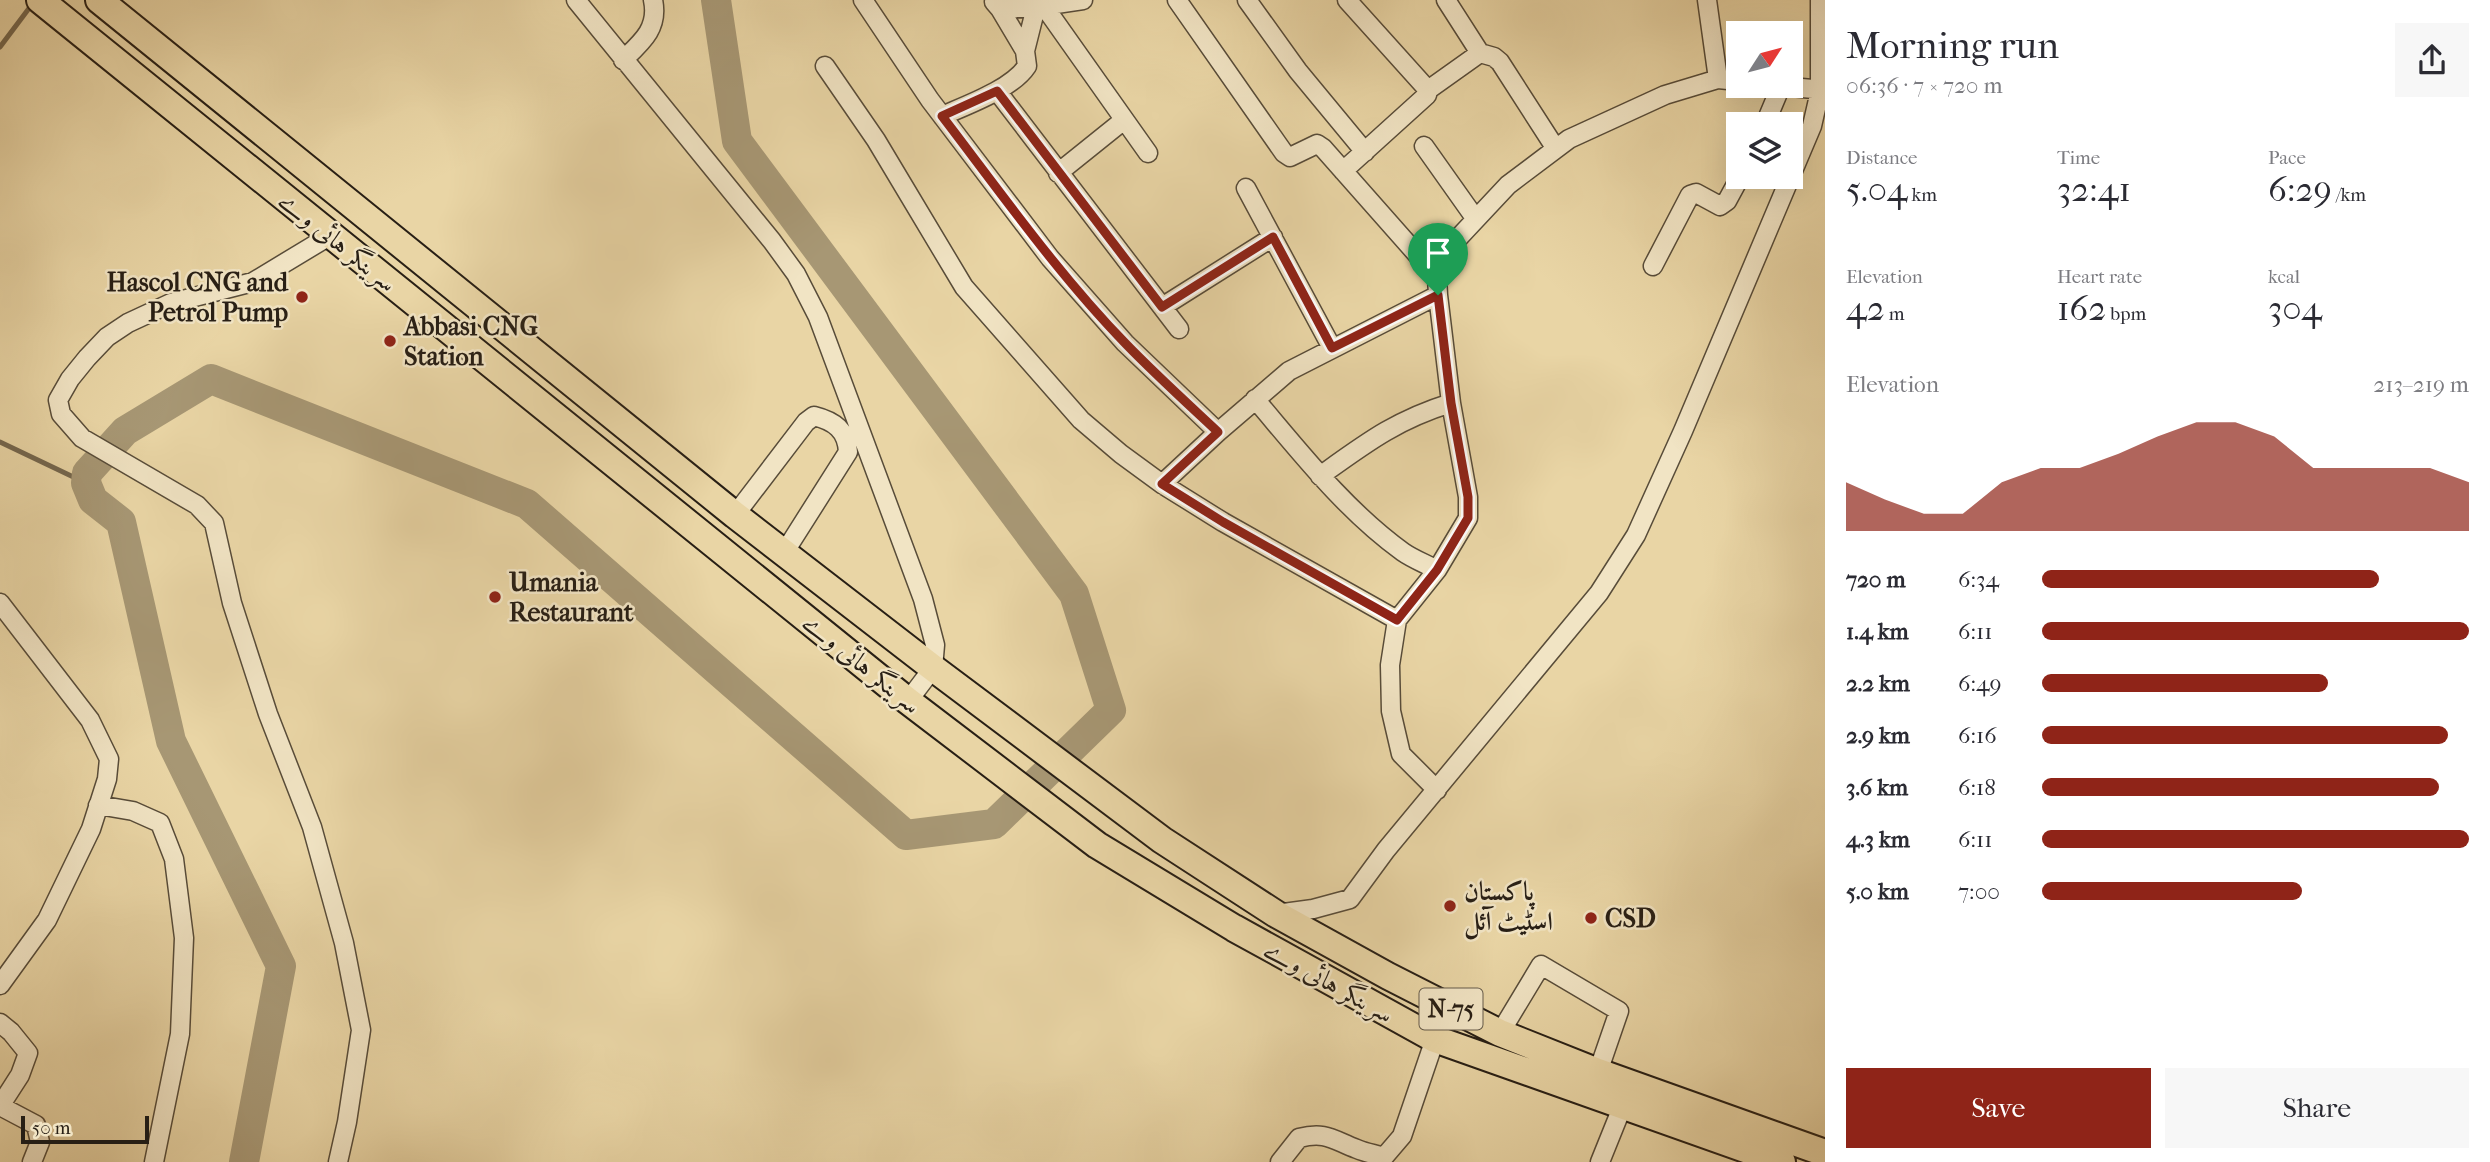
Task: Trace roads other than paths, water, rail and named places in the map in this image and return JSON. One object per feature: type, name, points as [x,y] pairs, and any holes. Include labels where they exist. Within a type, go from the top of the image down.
[{"type":"highway","name":"سرینگر ہائی وے","points":[[40,0],[908,701],[1097,845],[1234,928],[1435,1040],[1782,1162]]},
{"type":"highway","name":"سرینگر ہائی وے","points":[[99,0],[735,515],[1162,840],[1276,914],[1388,976],[1500,1033],[1598,1072],[1825,1153]]},
{"type":"street","points":[[576,0],[772,241],[796,274],[818,317],[923,599],[934,645],[933,668],[908,701]]},
{"type":"street","points":[[623,60],[648,37],[654,22],[653,0]]},
{"type":"street","points":[[863,0],[942,116],[1067,276],[1125,343],[1218,432]]},
{"type":"street","points":[[996,4],[1040,6],[1083,0]]},
{"type":"street","points":[[1177,0],[1284,153],[1290,157],[1317,144],[1437,276]]},
{"type":"street","points":[[1247,0],[1298,71],[1365,152]]},
{"type":"street","points":[[1347,0],[1428,90]]},
{"type":"street","points":[[1446,0],[1480,53],[1500,62],[1556,149]]},
{"type":"street","points":[[1707,0],[1718,79]]},
{"type":"street","points":[[1276,914],[1313,909],[1350,899],[1386,850],[1599,593],[1636,535],[1807,138],[1823,90],[1820,0]]},
{"type":"street","points":[[942,116],[997,91],[1027,66],[1025,51],[996,4]]},
{"type":"street","points":[[1025,51],[1040,6]]},
{"type":"street","points":[[1040,6],[1148,153]]},
{"type":"street","points":[[1343,171],[1427,95],[1428,90],[1480,53]]},
{"type":"street","points":[[825,66],[876,140],[964,287],[1081,420],[1162,484],[1223,522],[1397,620]]},
{"type":"street","points":[[1437,790],[1401,754],[1391,711],[1390,665],[1397,620],[1437,570],[1468,518],[1468,497],[1451,403],[1437,276],[1448,249],[1475,218],[1508,185],[1569,139],[1665,95],[1718,79],[1726,80]]},
{"type":"street","points":[[1803,88],[1823,90]]},
{"type":"street","points":[[997,91],[1179,329]]},
{"type":"street","points":[[1058,173],[1124,120]]},
{"type":"street","points":[[1424,146],[1475,218]]},
{"type":"street","points":[[1246,188],[1332,348]]},
{"type":"street","points":[[1654,266],[1690,195],[1696,193],[1720,206],[1727,201],[1734,189]]},
{"type":"street","points":[[331,235],[253,282],[171,303],[128,323],[107,337],[70,379],[58,400],[61,414],[82,438],[197,505],[214,523],[232,603],[256,677],[312,827],[344,943],[361,1030],[338,1162]]},
{"type":"street","points":[[1162,307],[1273,237]]},
{"type":"street","points":[[1162,484],[1289,371],[1438,295]]},
{"type":"street","points":[[1255,399],[1354,510],[1404,552],[1437,570]]},
{"type":"street","points":[[1320,475],[1401,421],[1451,403]]},
{"type":"street","points":[[735,515],[806,422],[814,416],[825,419],[843,432],[847,439],[848,452],[784,553]]},
{"type":"street","points":[[0,603],[90,720],[109,760],[107,779],[91,829],[47,920],[0,985]]},
{"type":"street","points":[[98,805],[133,811],[160,823],[174,859],[184,937],[180,1034],[154,1162]]},
{"type":"street","points":[[1500,1033],[1541,965],[1619,1011],[1598,1072]]},
{"type":"street","points":[[0,1023],[28,1053],[20,1075],[0,1106],[36,1125],[40,1142],[32,1162]]},
{"type":"street","points":[[1280,1162],[1299,1138],[1314,1134],[1328,1135],[1359,1150],[1384,1157],[1402,1136],[1435,1040]]},
{"type":"street","points":[[1600,1162],[1623,1105]]},
{"type":"waterway","points":[[244,1162],[281,966],[171,741],[121,522],[93,500],[86,483],[87,473],[125,431],[211,379],[527,504],[906,835],[994,824],[1111,710],[1074,594],[737,141],[716,0]]},
{"type":"waterway","points":[[0,47],[33,3]]},
{"type":"waterway","points":[[0,442],[86,483]]},
{"type":"place","name":"Hascol CNG and Petrol Pump","points":[[302,297]]},
{"type":"place","name":"Abbasi CNG Station","points":[[390,341]]},
{"type":"place","name":"Umania Restaurant","points":[[495,597]]},
{"type":"place","name":"پاکستان اسٹیٹ آئل","points":[[1450,906]]},
{"type":"place","name":"CSD","points":[[1591,918]]}]
